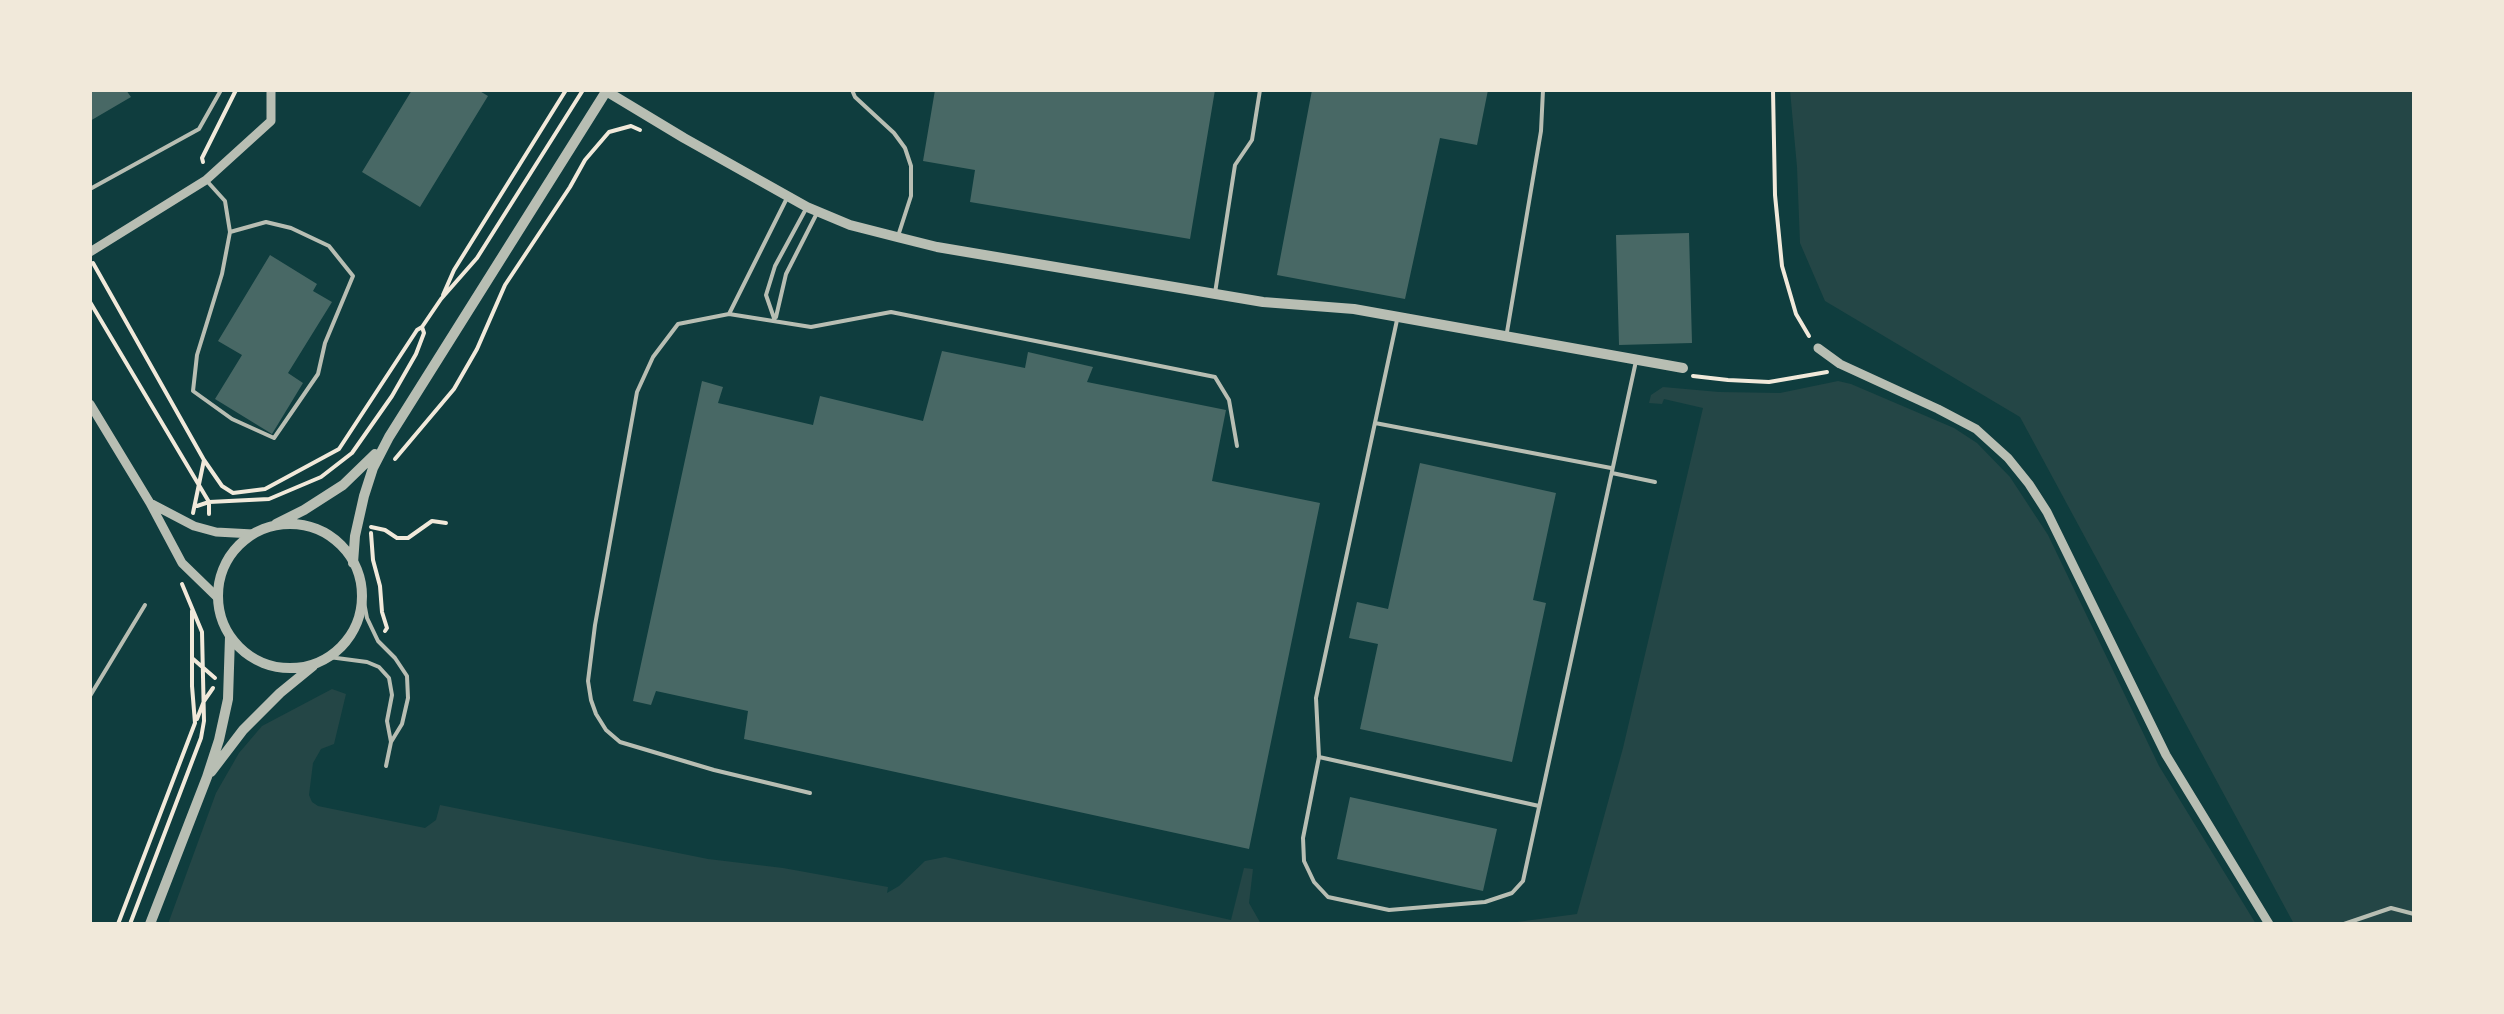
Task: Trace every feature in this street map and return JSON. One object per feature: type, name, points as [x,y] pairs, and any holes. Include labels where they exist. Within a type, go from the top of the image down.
[{"type":"street","points":[[90,254],[206,180],[270,121],[270,90]]},
{"type":"street","points":[[324,660],[294,668],[270,665],[247,654],[230,637],[221,618],[218,598],[226,562],[253,534],[304,510],[343,485],[369,462],[606,90],[812,209],[897,238],[1263,302],[1354,309],[1683,368]]},
{"type":"street","points":[[1818,348],[1840,364],[1976,429],[2029,484],[2048,512],[2166,755],[2268,924]]},
{"type":"street","points":[[90,404],[182,563],[218,598]]},
{"type":"street","points":[[353,562],[364,496],[388,437]]},
{"type":"street","points":[[150,503],[189,524],[216,532],[253,534]]},
{"type":"street","points":[[207,777],[280,692],[344,644],[361,606],[361,586],[353,562],[341,546],[306,526],[266,528]]},
{"type":"street","points":[[150,924],[207,777],[228,700],[230,637]]},
{"type":"lane","points":[[90,189],[199,129],[221,90]]},
{"type":"lane","points":[[852,90],[905,148],[911,166],[911,196],[897,238]]},
{"type":"lane","points":[[1216,293],[1235,165],[1252,140],[1260,90]]},
{"type":"lane","points":[[1507,336],[1541,131],[1543,90]]},
{"type":"lane","points":[[206,180],[226,202],[230,232],[222,274],[197,355],[193,391],[232,420],[274,438],[318,374],[325,343],[353,276],[329,246],[290,228],[266,222],[230,232]]},
{"type":"lane","points":[[728,314],[788,196]]},
{"type":"lane","points":[[776,321],[786,274],[812,209]]},
{"type":"lane","points":[[776,321],[766,294],[775,266],[812,209]]},
{"type":"lane","points":[[810,793],[620,742],[606,730],[591,700],[588,681],[595,624],[637,392],[654,357],[678,324],[728,314],[812,326],[891,312],[1215,376],[1229,400],[1237,446]]},
{"type":"lane","points":[[1398,317],[1316,698],[1319,758],[1303,838],[1304,861],[1314,882],[1328,896],[1389,910],[1485,902],[1512,893],[1523,881],[1636,361]]},
{"type":"lane","points":[[1375,423],[1655,482]]},
{"type":"lane","points":[[361,586],[367,618],[378,641],[407,676],[408,698],[402,724],[390,742]]},
{"type":"lane","points":[[90,696],[144,605]]},
{"type":"lane","points":[[324,660],[367,662],[379,666],[388,678],[392,695],[386,766]]},
{"type":"lane","points":[[1319,758],[1540,806]]},
{"type":"lane","points":[[2344,924],[2391,908],[2414,914]]},
{"type":"path","points":[[206,180],[202,158],[236,90]]},
{"type":"path","points":[[441,299],[454,270],[566,90]]},
{"type":"path","points":[[90,254],[222,486],[233,493],[264,489],[340,449],[417,330],[477,258],[583,90]]},
{"type":"path","points":[[1773,90],[1775,195],[1782,266],[1796,314],[1818,348]]},
{"type":"path","points":[[392,462],[454,389],[477,349],[505,285],[585,160],[608,132],[631,126],[645,132]]},
{"type":"path","points":[[523,158],[535,166]]},
{"type":"path","points":[[90,302],[209,502]]},
{"type":"path","points":[[195,507],[209,502],[269,499],[321,476],[352,453],[416,354],[424,334],[422,326]]},
{"type":"path","points":[[1683,368],[1695,377],[1769,382],[1825,372],[1840,364]]},
{"type":"path","points":[[189,524],[204,460]]},
{"type":"path","points":[[370,519],[373,560],[387,628],[378,641]]},
{"type":"path","points":[[371,526],[397,538],[408,538],[432,521],[446,523]]},
{"type":"path","points":[[130,924],[201,738],[202,632],[192,606],[195,723]]},
{"type":"path","points":[[118,924],[204,701],[218,681]]},
{"type":"shaded area","points":[[1790,90],[2414,90],[2414,924],[2294,924],[2020,417],[1825,301],[1800,243]]},
{"type":"shaded area","points":[[1838,381],[1954,428],[1977,443],[2010,477],[2048,535],[2159,766],[2256,924],[1502,924],[1577,914],[1623,748],[1703,408],[1664,399],[1662,404],[1649,403],[1651,395],[1663,387],[1780,393]]},
{"type":"shaded area","points":[[332,689],[346,694],[334,744],[321,749],[313,763],[309,795],[318,806],[425,828],[436,820],[440,805],[708,859],[888,887],[887,893],[925,861],[945,857],[1231,920],[1244,868],[1253,869],[1249,903],[1261,924],[168,924],[216,793],[239,753],[262,726]]},
{"type":"building","points":[[90,90],[126,90],[131,97],[90,121]]},
{"type":"building","points":[[412,90],[478,90],[488,96],[420,207],[362,172]]},
{"type":"building","points":[[935,90],[1215,90],[1190,239],[970,202],[975,170],[923,161]]},
{"type":"building","points":[[1312,90],[1488,90],[1477,145],[1440,138],[1405,299],[1277,275]]},
{"type":"building","points":[[1689,233],[1692,343],[1619,345],[1616,235]]},
{"type":"building","points":[[270,255],[317,284],[313,291],[332,302],[288,373],[303,383],[272,434],[215,399],[242,355],[218,341]]},
{"type":"building","points":[[942,351],[1025,368],[1028,352],[1093,367],[1087,382],[1226,410],[1212,481],[1320,503],[1249,849],[744,739],[748,711],[656,691],[651,705],[633,701],[702,381],[723,387],[718,403],[813,425],[820,396],[923,421]]},
{"type":"building","points":[[1420,463],[1556,493],[1533,600],[1546,603],[1512,762],[1360,729],[1378,644],[1349,638],[1357,602],[1388,609]]},
{"type":"building","points":[[1350,797],[1497,829],[1483,891],[1337,859]]}]
